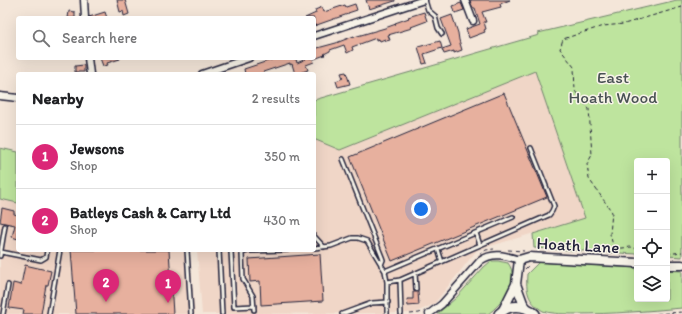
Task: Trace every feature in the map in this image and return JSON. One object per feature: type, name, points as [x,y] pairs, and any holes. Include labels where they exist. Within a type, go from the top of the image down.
[{"type":"main road","points":[[501,312],[513,306],[526,308],[535,314]]},
{"type":"street","points":[[84,0],[85,16]]},
{"type":"street","points":[[316,35],[425,0]]},
{"type":"street","points":[[465,0],[472,21]]},
{"type":"street","points":[[88,60],[90,72]]},
{"type":"street","points":[[208,72],[243,60]]},
{"type":"street","points":[[0,96],[16,98]]},
{"type":"street","points":[[429,314],[442,304],[480,261],[487,256],[509,256],[519,260]]},
{"type":"street","name":"Hoath Lane","points":[[501,312],[516,284],[519,260],[529,257],[634,263]]},
{"type":"street","points":[[670,264],[682,265]]},
{"type":"street","name":"Hoath Lane","points":[[516,284],[526,308]]},
{"type":"lane","points":[[425,0],[428,10],[435,16],[438,28],[442,34]]},
{"type":"lane","points":[[387,282],[400,280],[442,262],[544,217],[552,211],[554,206],[552,200],[531,148]]},
{"type":"lane","points":[[343,159],[382,257],[383,260],[381,265]]},
{"type":"lane","points":[[385,271],[513,216]]},
{"type":"lane","points":[[5,226],[0,254],[41,260],[46,257],[47,252]]},
{"type":"lane","points":[[476,232],[480,245]]},
{"type":"lane","points":[[316,238],[324,247]]},
{"type":"lane","points":[[316,248],[331,246],[352,238],[367,241],[385,271],[387,282],[388,314]]},
{"type":"lane","points":[[438,248],[442,262]]},
{"type":"lane","points":[[49,314],[60,252]]},
{"type":"lane","points":[[187,252],[191,314]]},
{"type":"lane","points":[[219,252],[222,314]]},
{"type":"lane","points":[[231,252],[234,307],[254,306]]},
{"type":"lane","points":[[246,252],[242,254],[242,279],[253,296],[254,310]]},
{"type":"lane","points":[[415,273],[416,289]]},
{"type":"lane","points":[[400,280],[401,314]]},
{"type":"lane","points":[[3,314],[8,285]]},
{"type":"lane","points":[[342,314],[372,303],[388,302]]},
{"type":"path","points":[[634,248],[614,248],[610,234],[612,212],[589,179],[587,164],[592,155],[589,108],[575,91],[574,67],[560,49],[563,39],[603,26],[624,24],[682,7]]},
{"type":"path","points":[[670,254],[682,252]]},
{"type":"path","points":[[524,271],[530,263]]},
{"type":"path","points":[[657,314],[682,312]]},
{"type":"shaded area","points":[[535,71],[585,218],[477,250],[434,304],[414,313],[202,314],[197,252],[316,252],[316,140],[340,150]]},
{"type":"shaded area","points":[[0,199],[16,203],[16,252],[189,252],[195,314],[0,314]]},
{"type":"green space","name":"East Hoath Wood","points":[[682,0],[682,257],[670,256],[670,158],[634,158],[634,254],[534,248],[533,234],[585,218],[535,71],[340,150],[316,140],[316,99],[539,35],[538,33]]},
{"type":"green space","points":[[0,148],[16,152],[16,203],[0,199]]},
{"type":"green space","points":[[491,261],[508,263],[512,277],[511,284],[504,298],[493,310],[488,314],[437,314],[456,298]]},
{"type":"green space","points":[[539,262],[634,268],[634,302],[670,302],[670,270],[682,271],[682,308],[590,314],[551,313],[543,311],[531,299],[527,291],[527,274]]},
{"type":"building","points":[[117,0],[125,0],[129,14],[124,16],[123,11],[120,12]]},
{"type":"building","points":[[366,0],[395,0],[395,1],[369,9]]},
{"type":"building","points":[[510,0],[500,4],[501,7],[482,12],[486,22],[484,22],[486,29],[484,30],[485,32],[469,38],[466,29],[480,24],[475,8],[473,8],[470,1]]},
{"type":"building","points":[[461,3],[464,10],[455,13],[453,6]]},
{"type":"building","points":[[355,4],[357,10],[316,25],[316,16],[309,16],[316,13],[315,10],[322,7],[324,12],[345,5],[346,7]]},
{"type":"building","points":[[69,11],[75,12],[75,16],[68,16]]},
{"type":"building","points":[[105,12],[106,16],[92,16]]},
{"type":"building","points":[[424,12],[427,21],[411,27],[412,28],[388,35],[390,40],[386,41],[385,39],[380,41],[379,39],[376,40],[376,38],[352,47],[353,50],[347,53],[344,45],[330,50],[324,54],[325,55],[316,58],[316,48],[385,28],[409,18],[408,17]]},
{"type":"building","points":[[452,15],[462,50],[444,54],[442,49],[451,46],[441,19]]},
{"type":"building","points":[[440,41],[442,48],[424,54],[427,63],[423,64],[418,47]]},
{"type":"building","points":[[101,60],[117,60],[107,63],[108,65],[103,66]]},
{"type":"building","points":[[271,60],[296,60],[297,63],[304,60],[313,60],[314,62],[306,65],[308,70],[302,72],[294,72],[292,64],[290,65],[290,63],[263,72],[245,72],[244,69]]},
{"type":"building","points":[[84,65],[84,72],[75,72],[75,66]]},
{"type":"building","points":[[346,72],[350,84],[338,87],[336,81],[343,78],[341,73]]},
{"type":"building","points":[[504,93],[547,197],[392,261],[350,157]]},
{"type":"building","points":[[2,208],[14,211],[14,214],[16,214],[16,238],[12,237],[15,225],[0,222]]},
{"type":"building","points":[[71,252],[169,252],[173,314],[76,314]]},
{"type":"building","points":[[320,254],[323,301],[261,305],[260,281],[250,282],[249,259]]},
{"type":"building","points":[[25,265],[51,271],[48,285],[46,285],[41,314],[23,314],[24,310],[9,308],[13,283],[21,285]]},
{"type":"building","points":[[413,292],[418,292],[419,305],[408,306],[407,299],[413,299]]},
{"type":"place","name":"Batleys Cash & Carry Ltd","points":[[106,302]]},
{"type":"place","name":"Jewsons","points":[[168,303]]}]
